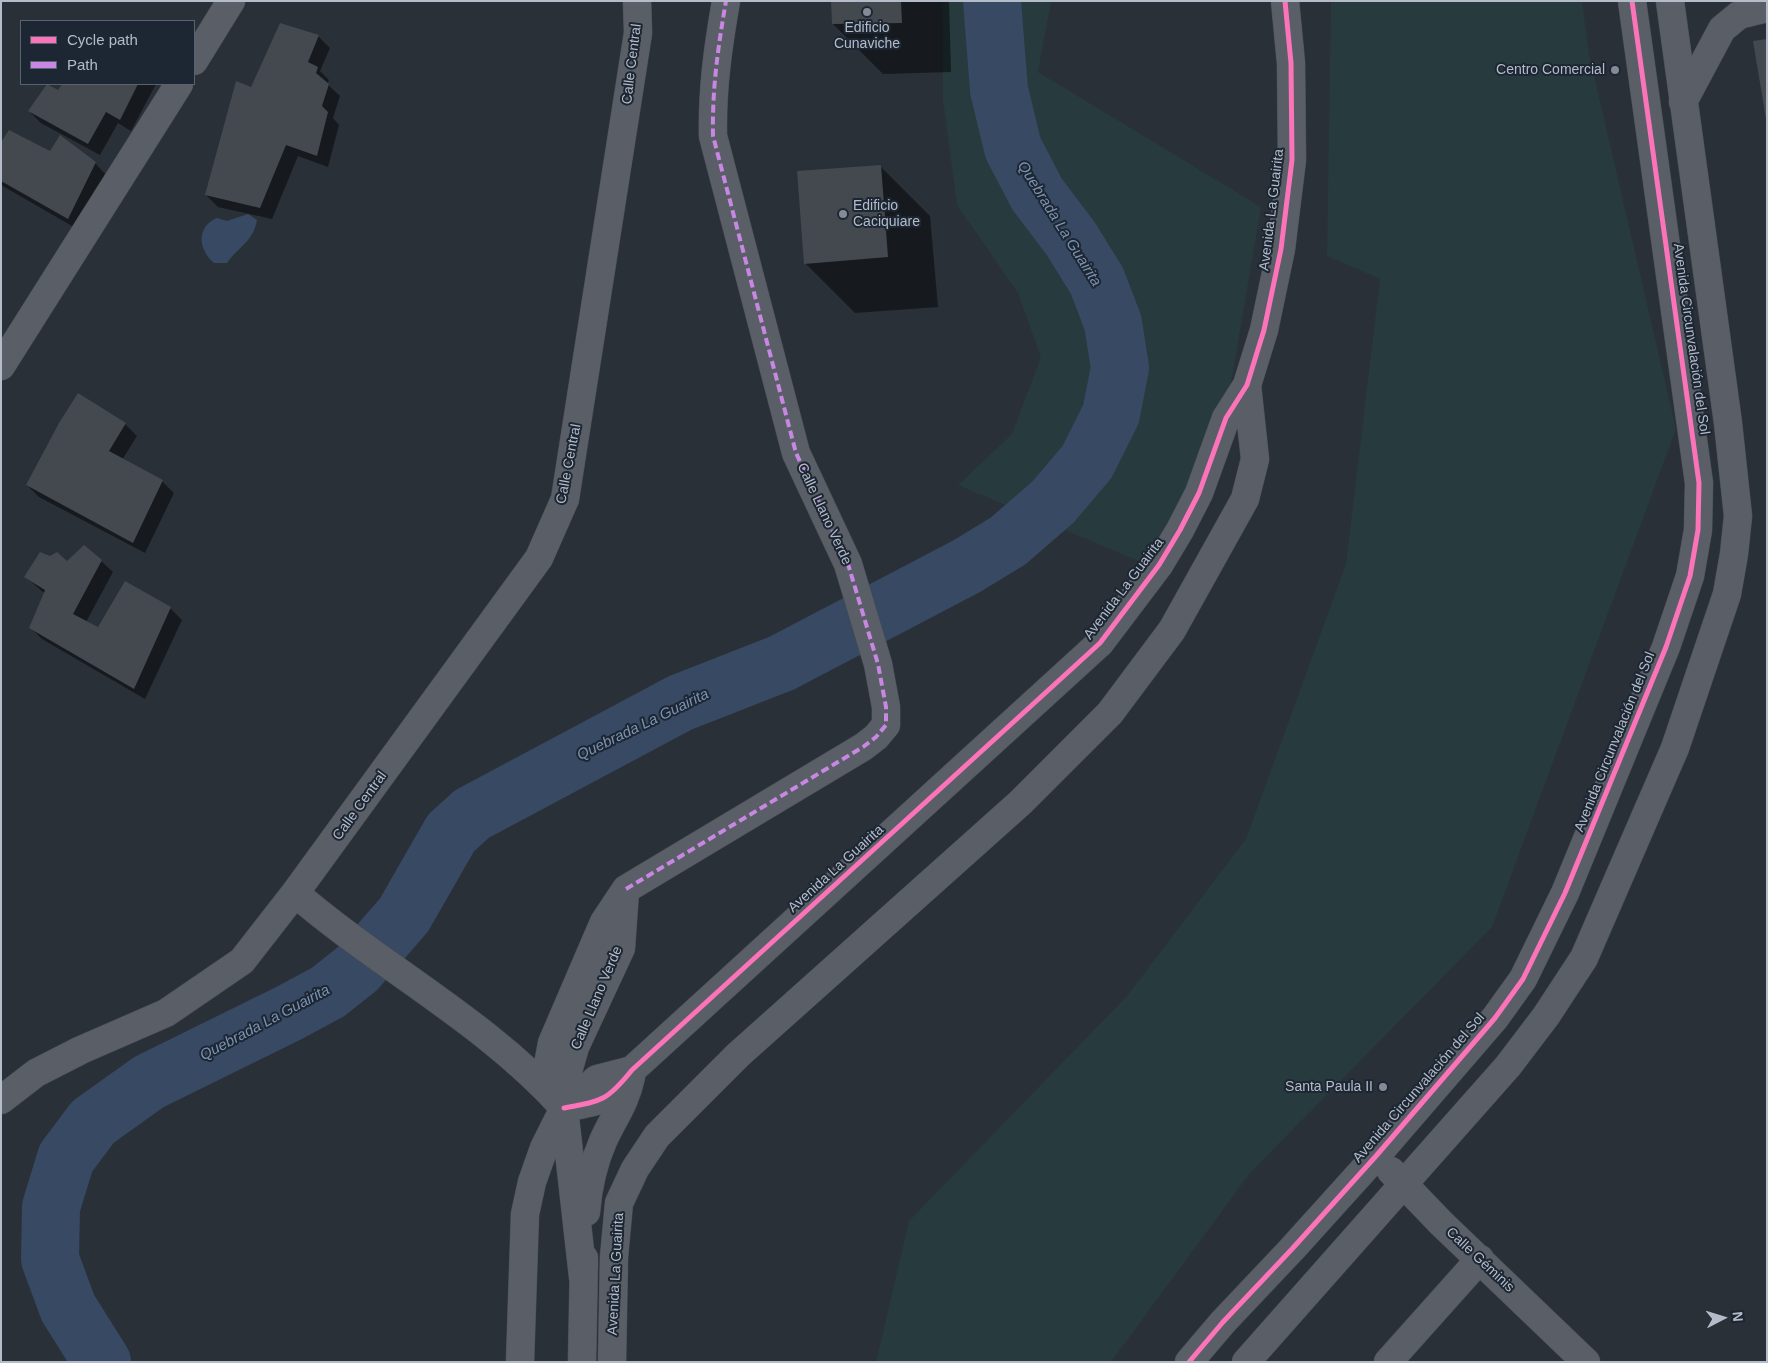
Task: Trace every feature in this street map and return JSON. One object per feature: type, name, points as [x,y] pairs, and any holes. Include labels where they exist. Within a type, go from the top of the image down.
[{"type":"street","points":[[195,59],[232,1]]},
{"type":"street","name":"Calle Central","points":[[1,1100],[36,1073],[81,1050],[166,1013],[242,961],[295,893],[539,558],[565,499],[638,34],[637,1]]},
{"type":"street","name":"Calle Llano Verde","points":[[544,1086],[552,1043],[604,922],[626,889],[876,737],[886,725],[886,707],[878,664],[848,564],[796,453],[713,136],[712,96],[716,57],[726,1]]},
{"type":"street","name":"Avenida La Guairita","points":[[520,1362],[525,1214],[532,1182],[544,1148],[564,1108],[597,1079],[632,1070],[1100,643],[1159,565],[1180,530],[1199,493],[1226,418],[1247,384],[1264,330],[1281,249],[1292,160],[1291,63],[1285,1]]},
{"type":"street","name":"Avenida Circunvalación del Sol","points":[[1189,1362],[1223,1322],[1376,1156],[1494,1018],[1523,979],[1565,893],[1666,647],[1690,576],[1698,530],[1698,483],[1632,1]]},
{"type":"street","name":"Avenida Circunvalación del Sol","points":[[1246,1362],[1508,1066],[1546,1016],[1584,958],[1675,748],[1727,594],[1738,516],[1728,423],[1670,1]]},
{"type":"street","points":[[1683,102],[1722,29],[1739,15],[1767,8]]},
{"type":"street","points":[[1,366],[178,85]]},
{"type":"street","name":"Avenida La Guairita","points":[[612,1362],[614,1257],[619,1203],[635,1169],[657,1136],[738,1055],[1021,802],[1110,713],[1172,630],[1245,499],[1256,459],[1247,384]]},
{"type":"street","name":"Calle Llano Verde","points":[[564,1108],[567,1075],[575,1047],[621,948],[626,889]]},
{"type":"street","points":[[295,893],[329,922],[482,1032],[544,1086],[564,1108],[584,1277]]},
{"type":"street","points":[[582,1362],[588,1183],[603,1140],[626,1098],[632,1070]]},
{"type":"street","name":"Calle Géminis","points":[[1376,1156],[1404,1183],[1440,1223],[1480,1259],[1586,1362]]},
{"type":"street","points":[[1388,1362],[1480,1259]]},
{"type":"green space","points":[[942,1],[1051,1],[1038,72],[1261,207],[1227,407],[1160,570],[958,485],[1012,434],[1041,357],[1018,293],[957,205],[943,100]]},
{"type":"green space","points":[[1331,1],[1582,1],[1589,54],[1676,429],[1492,927],[1250,1173],[1111,1362],[876,1362],[909,1221],[1127,996],[1246,839],[1346,564],[1380,279],[1327,256]]},
{"type":"water","points":[[248,214],[257,220],[249,239],[227,263],[214,263],[202,245],[205,227],[217,218],[227,221]]},
{"type":"building","name":"Edificio Cunaviche","points":[[831,1],[901,1],[902,23],[832,24]]},
{"type":"building","points":[[280,23],[319,35],[308,62],[318,67],[316,73],[329,84],[322,106],[328,112],[317,156],[286,145],[260,208],[205,195],[236,81],[251,87]]},
{"type":"building","points":[[1767,39],[1767,119],[1766,119],[1753,41]]},
{"type":"building","points":[[46,85],[58,90],[61,85],[138,85],[120,120],[106,112],[88,144],[28,111]]},
{"type":"building","points":[[9,130],[50,151],[60,135],[96,162],[68,219],[1,181],[1,142]]},
{"type":"building","name":"Edificio Caciquiare","points":[[881,165],[888,257],[804,264],[797,171]]},
{"type":"building","points":[[78,393],[126,423],[109,451],[163,480],[133,543],[26,485],[59,423]]},
{"type":"building","points":[[84,545],[102,560],[73,614],[98,627],[125,581],[171,607],[134,689],[29,628],[45,590],[24,577],[40,552],[50,556],[57,552],[67,561]]},
{"type":"waterway","name":"Quebrada La Guairita","points":[[102,1362],[68,1308],[50,1259],[51,1207],[66,1158],[93,1122],[149,1082],[328,992],[357,969],[404,915],[451,833],[472,814],[680,703],[782,663],[967,566],[1008,541],[1053,502],[1087,462],[1111,414],[1120,368],[1113,323],[1097,281],[1071,239],[1037,194],[1013,148],[999,90],[992,1]]},
{"type":"marked path","points":[[626,889],[863,747],[876,737],[886,725],[886,707],[878,664],[848,564],[796,453],[713,136],[716,68],[726,1]]},
{"type":"cycle path","points":[[564,1108],[596,1101],[610,1094],[632,1070],[1100,643],[1159,565],[1199,493],[1226,418],[1247,385],[1264,330],[1281,249],[1292,160],[1291,63],[1285,1]]},
{"type":"cycle path","points":[[1189,1362],[1223,1322],[1376,1156],[1495,1018],[1523,979],[1565,893],[1666,647],[1690,576],[1698,530],[1699,483],[1632,1]]},
{"type":"place","name":"Edificio Cunaviche","points":[[867,12]]},
{"type":"place","name":"Centro Comercial","points":[[1615,70]]},
{"type":"place","name":"Edificio Caciquiare","points":[[843,214]]},
{"type":"place","name":"Santa Paula II","points":[[1383,1087]]}]
